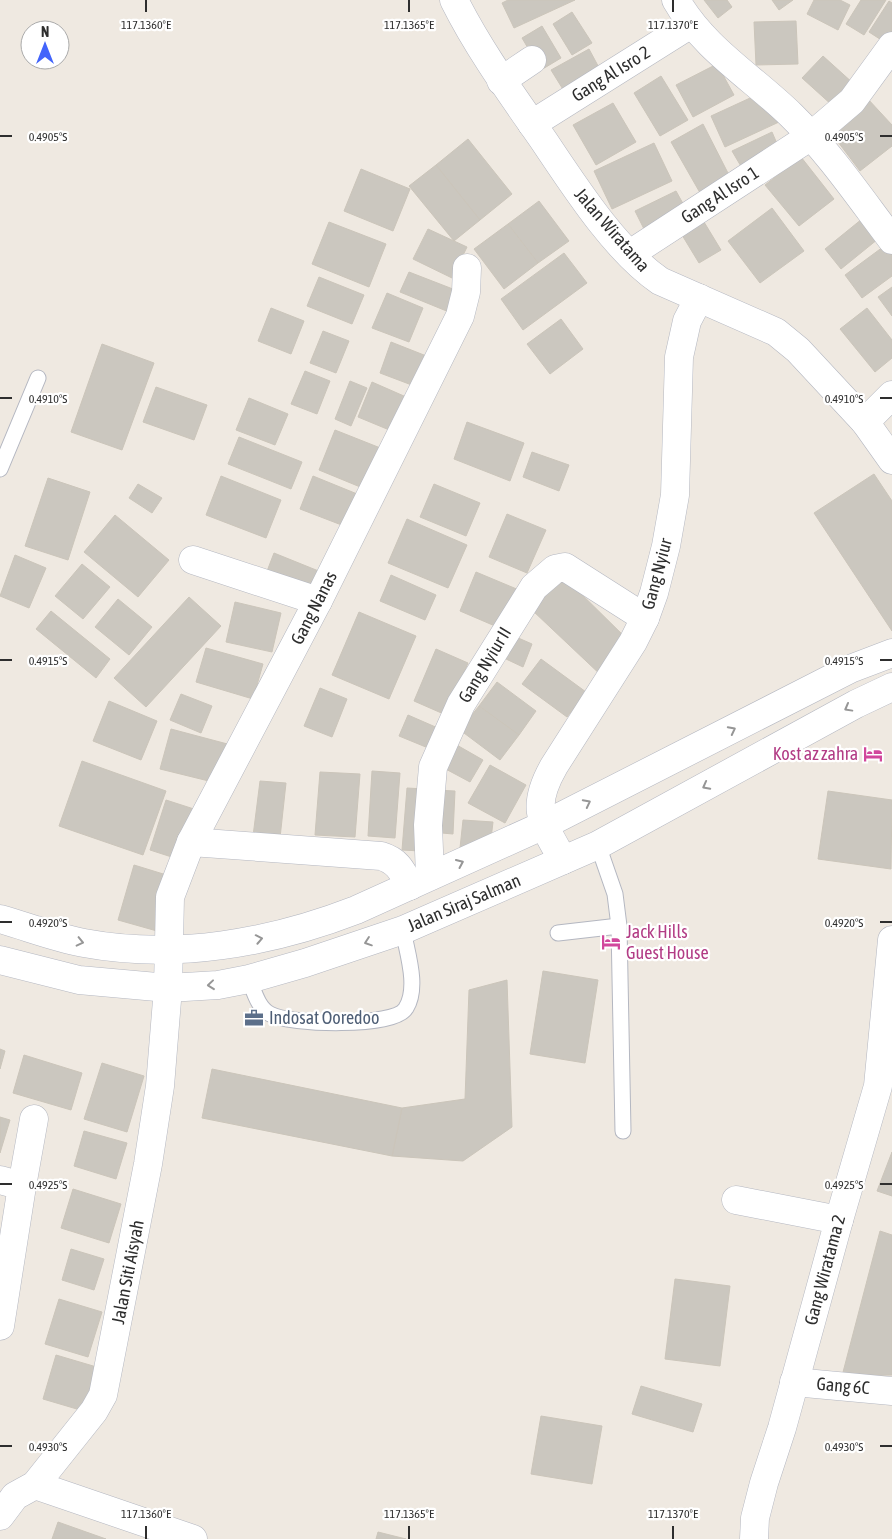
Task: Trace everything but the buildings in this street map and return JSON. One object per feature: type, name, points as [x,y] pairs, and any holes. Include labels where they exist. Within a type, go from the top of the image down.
[{"type":"street","name":"Jalan Wiratama","points":[[454,0],[474,40],[588,206],[643,269],[660,282],[776,332],[798,350],[864,422],[892,460]]},
{"type":"street","points":[[676,0],[691,24],[719,52],[790,114],[811,136],[892,240]]},
{"type":"street","name":"Gang Al Isro 2","points":[[532,124],[691,24]]},
{"type":"street","name":"Gang Al Isro 1","points":[[630,254],[811,136],[852,101],[892,46]]},
{"type":"street","points":[[501,81],[532,60]]},
{"type":"street","name":"Gang Nanas","points":[[168,950],[170,897],[191,842],[318,600],[460,316],[466,292],[467,268]]},
{"type":"street","name":"Gang Nyiur","points":[[563,860],[544,825],[540,801],[544,783],[633,642],[645,618],[666,546],[675,495],[679,357],[682,334],[699,298]]},
{"type":"street","points":[[864,422],[892,395]]},
{"type":"street","points":[[193,560],[318,600]]},
{"type":"street","name":"Gang Nyiur II","points":[[420,881],[428,825],[432,767],[461,704],[534,587],[555,569],[565,567],[645,618]]},
{"type":"street","name":"Jalan Siraj Salman","points":[[0,918],[82,943],[168,950],[209,946],[278,935],[324,922],[544,825],[850,669],[892,653]]},
{"type":"street","name":"Jalan Siraj Salman","points":[[0,960],[79,980],[168,988],[218,985],[249,979],[403,930],[598,845],[856,704],[892,687]]},
{"type":"street","points":[[191,842],[381,856],[393,860],[420,881]]},
{"type":"street","name":"Gang Wiratama 2","points":[[754,1539],[759,1501],[878,1086],[891,968],[892,940]]},
{"type":"street","name":"Jalan Siti Aisyah","points":[[1,1512],[15,1496],[35,1486],[94,1410],[103,1395],[148,1164],[160,1086],[168,988],[168,950]]},
{"type":"street","points":[[0,1326],[11,1183],[34,1119]]},
{"type":"street","points":[[736,1200],[839,1220]]},
{"type":"street","name":"Gang 6C","points":[[794,1382],[892,1391]]},
{"type":"street","points":[[35,1486],[193,1539]]},
{"type":"lane","points":[[0,469],[38,378]]},
{"type":"lane","points":[[598,845],[614,894],[619,926],[623,1131]]},
{"type":"lane","points":[[558,933],[619,926]]},
{"type":"lane","points":[[249,979],[263,1009],[285,1020],[303,1022],[372,1021],[395,1018],[406,1010],[412,991],[403,930]]},
{"type":"place","name":"Kost az zahra","points":[[873,754]]},
{"type":"place","name":"Jack Hills Guest House","points":[[611,942]]},
{"type":"place","name":"Indosat Ooredoo","points":[[254,1018]]}]
